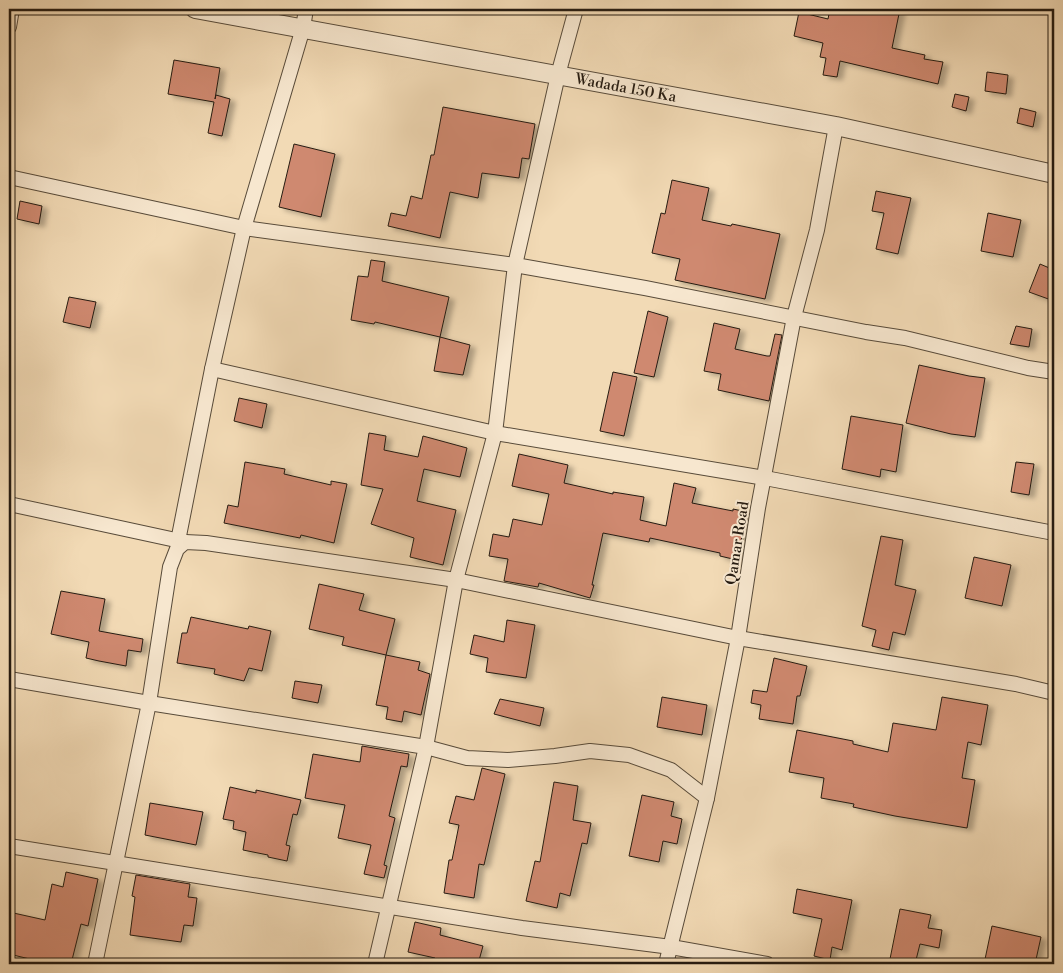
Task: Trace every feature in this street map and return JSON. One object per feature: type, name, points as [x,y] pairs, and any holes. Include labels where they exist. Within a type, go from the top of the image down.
[{"type":"street","points":[[9,27],[12,9]]},
{"type":"street","name":"Wadada 150 Ka","points":[[195,9],[836,126],[1054,174]]},
{"type":"street","points":[[95,964],[114,863],[149,703],[170,567],[182,541],[212,369],[244,228],[303,28],[306,9]]},
{"type":"street","points":[[376,964],[426,747],[456,580],[495,433],[515,265],[558,75],[576,9]]},
{"type":"street","name":"Qamar Road","points":[[666,964],[707,798],[738,638],[751,552],[794,317],[816,230],[836,126]]},
{"type":"street","points":[[9,177],[244,228],[515,265],[905,338],[1028,368],[1054,372]]},
{"type":"street","points":[[212,369],[495,433],[765,478],[1054,533]]},
{"type":"street","points":[[9,504],[182,541],[456,580],[738,638],[1054,692]]},
{"type":"street","points":[[9,679],[426,747],[467,758],[508,760],[590,751],[628,755],[671,770],[707,798]]},
{"type":"street","points":[[9,846],[578,936],[671,947],[767,964]]},
{"type":"building","points":[[830,9],[900,9],[892,48],[925,55],[924,59],[943,62],[938,84],[840,61],[837,77],[823,75],[826,58],[820,57],[823,43],[794,36],[799,12],[828,19]]},
{"type":"building","points":[[174,60],[220,68],[215,99],[216,95],[230,99],[222,136],[208,133],[214,102],[168,94]]},
{"type":"building","points":[[987,72],[1008,75],[1006,94],[985,91]]},
{"type":"building","points":[[955,94],[969,97],[966,111],[952,107]]},
{"type":"building","points":[[443,107],[535,124],[529,159],[522,158],[519,178],[482,173],[478,198],[450,192],[440,238],[388,226],[391,213],[406,216],[411,196],[422,199],[431,155],[434,155]]},
{"type":"building","points":[[1020,108],[1036,112],[1033,127],[1017,123]]},
{"type":"building","points":[[294,144],[335,154],[321,217],[279,207]]},
{"type":"building","points":[[672,180],[709,188],[702,220],[780,234],[765,299],[675,280],[680,259],[652,253],[661,213],[665,214]]},
{"type":"building","points":[[876,191],[911,198],[898,254],[876,249],[884,213],[872,211]]},
{"type":"building","points":[[20,201],[42,206],[39,224],[17,219]]},
{"type":"building","points":[[988,213],[1021,220],[1013,257],[981,251]]},
{"type":"building","points":[[371,260],[385,262],[382,281],[449,297],[440,337],[375,322],[374,324],[351,320],[358,276],[368,277]]},
{"type":"building","points":[[1040,264],[1054,270],[1054,301],[1029,292]]},
{"type":"building","points":[[69,297],[96,302],[90,328],[63,322]]},
{"type":"building","points":[[648,311],[668,317],[654,377],[634,373]]},
{"type":"building","points":[[714,323],[740,329],[735,349],[767,356],[770,356],[775,334],[782,335],[769,401],[718,390],[721,374],[704,371]]},
{"type":"building","points":[[1016,326],[1032,329],[1029,347],[1010,344]]},
{"type":"building","points":[[440,337],[470,345],[463,375],[434,371]]},
{"type":"building","points":[[919,365],[985,378],[975,437],[951,434],[906,423]]},
{"type":"building","points":[[613,372],[637,377],[624,436],[600,431]]},
{"type":"building","points":[[239,398],[267,404],[262,428],[234,421]]},
{"type":"building","points":[[851,416],[903,425],[896,472],[881,469],[880,477],[842,469]]},
{"type":"building","points":[[369,433],[386,436],[384,450],[418,457],[423,436],[467,448],[460,477],[424,469],[417,501],[456,510],[443,565],[410,557],[414,538],[371,524],[383,489],[361,485]]},
{"type":"building","points":[[519,454],[568,465],[564,483],[613,494],[613,492],[644,497],[640,520],[666,526],[674,483],[696,488],[692,503],[747,512],[737,560],[720,556],[720,553],[650,538],[649,542],[603,533],[590,598],[539,583],[538,587],[504,581],[508,559],[489,556],[493,534],[509,537],[513,519],[542,525],[549,494],[512,486]]},
{"type":"building","points":[[245,462],[285,469],[284,474],[331,485],[331,481],[347,484],[334,543],[301,535],[300,538],[224,523],[228,505],[238,507]]},
{"type":"building","points":[[1016,462],[1034,464],[1029,495],[1011,492]]},
{"type":"building","points":[[881,536],[903,540],[895,585],[916,590],[905,635],[893,632],[889,650],[872,646],[876,630],[862,626]]},
{"type":"building","points":[[974,557],[1011,565],[1002,606],[965,598]]},
{"type":"building","points":[[319,584],[364,594],[359,610],[395,619],[386,655],[342,645],[344,637],[309,629]]},
{"type":"building","points":[[61,591],[105,599],[99,631],[143,639],[141,652],[128,650],[126,666],[99,661],[86,658],[89,642],[51,634]]},
{"type":"building","points":[[191,617],[248,629],[249,626],[271,631],[262,671],[249,668],[244,681],[214,674],[215,669],[177,663],[182,633],[187,633]]},
{"type":"building","points":[[507,620],[535,625],[526,678],[486,672],[488,658],[470,654],[474,635],[504,642]]},
{"type":"building","points":[[386,655],[420,662],[418,670],[430,674],[421,715],[404,711],[402,722],[386,719],[388,707],[376,705]]},
{"type":"building","points":[[774,658],[807,666],[800,696],[797,696],[793,724],[759,719],[761,705],[751,703],[753,690],[767,692]]},
{"type":"building","points":[[295,681],[322,685],[318,703],[292,698]]},
{"type":"building","points":[[662,697],[707,705],[702,735],[657,727]]},
{"type":"building","points":[[942,697],[988,705],[981,745],[968,742],[962,778],[975,780],[967,828],[895,816],[853,807],[854,804],[821,798],[824,778],[789,772],[797,730],[853,741],[853,744],[888,752],[893,723],[936,730]]},
{"type":"building","points":[[500,699],[544,708],[540,726],[494,714]]},
{"type":"building","points":[[362,746],[409,754],[407,767],[401,766],[389,816],[395,818],[384,865],[387,866],[384,878],[364,874],[371,845],[338,838],[345,805],[305,798],[313,754],[360,762]]},
{"type":"building","points":[[482,768],[505,774],[484,865],[479,864],[474,898],[444,893],[449,860],[452,860],[459,825],[449,823],[456,796],[474,800]]},
{"type":"building","points":[[554,782],[578,786],[573,820],[591,823],[587,844],[582,843],[570,896],[560,893],[557,908],[526,901],[535,861],[540,862]]},
{"type":"building","points":[[230,787],[256,793],[256,790],[301,800],[297,815],[293,814],[286,845],[290,846],[287,861],[243,850],[246,832],[233,829],[234,821],[223,819]]},
{"type":"building","points":[[642,795],[674,802],[671,816],[682,819],[677,844],[663,841],[659,862],[629,856]]},
{"type":"building","points":[[150,803],[203,812],[196,845],[145,835]]},
{"type":"building","points":[[66,872],[98,879],[88,926],[81,924],[71,964],[37,964],[38,961],[9,954],[9,912],[45,920],[52,884],[63,887]]},
{"type":"building","points":[[136,875],[190,884],[188,897],[197,898],[193,926],[184,925],[181,942],[130,935],[135,897],[132,896]]},
{"type":"building","points":[[797,889],[852,900],[842,950],[832,947],[830,960],[814,956],[822,919],[793,913]]},
{"type":"building","points":[[900,909],[931,915],[928,928],[942,930],[939,948],[920,944],[915,964],[889,964]]},
{"type":"building","points":[[415,922],[441,928],[440,935],[483,946],[478,964],[434,964],[435,958],[408,952]]},
{"type":"building","points":[[992,926],[1041,937],[1035,964],[984,964]]}]
